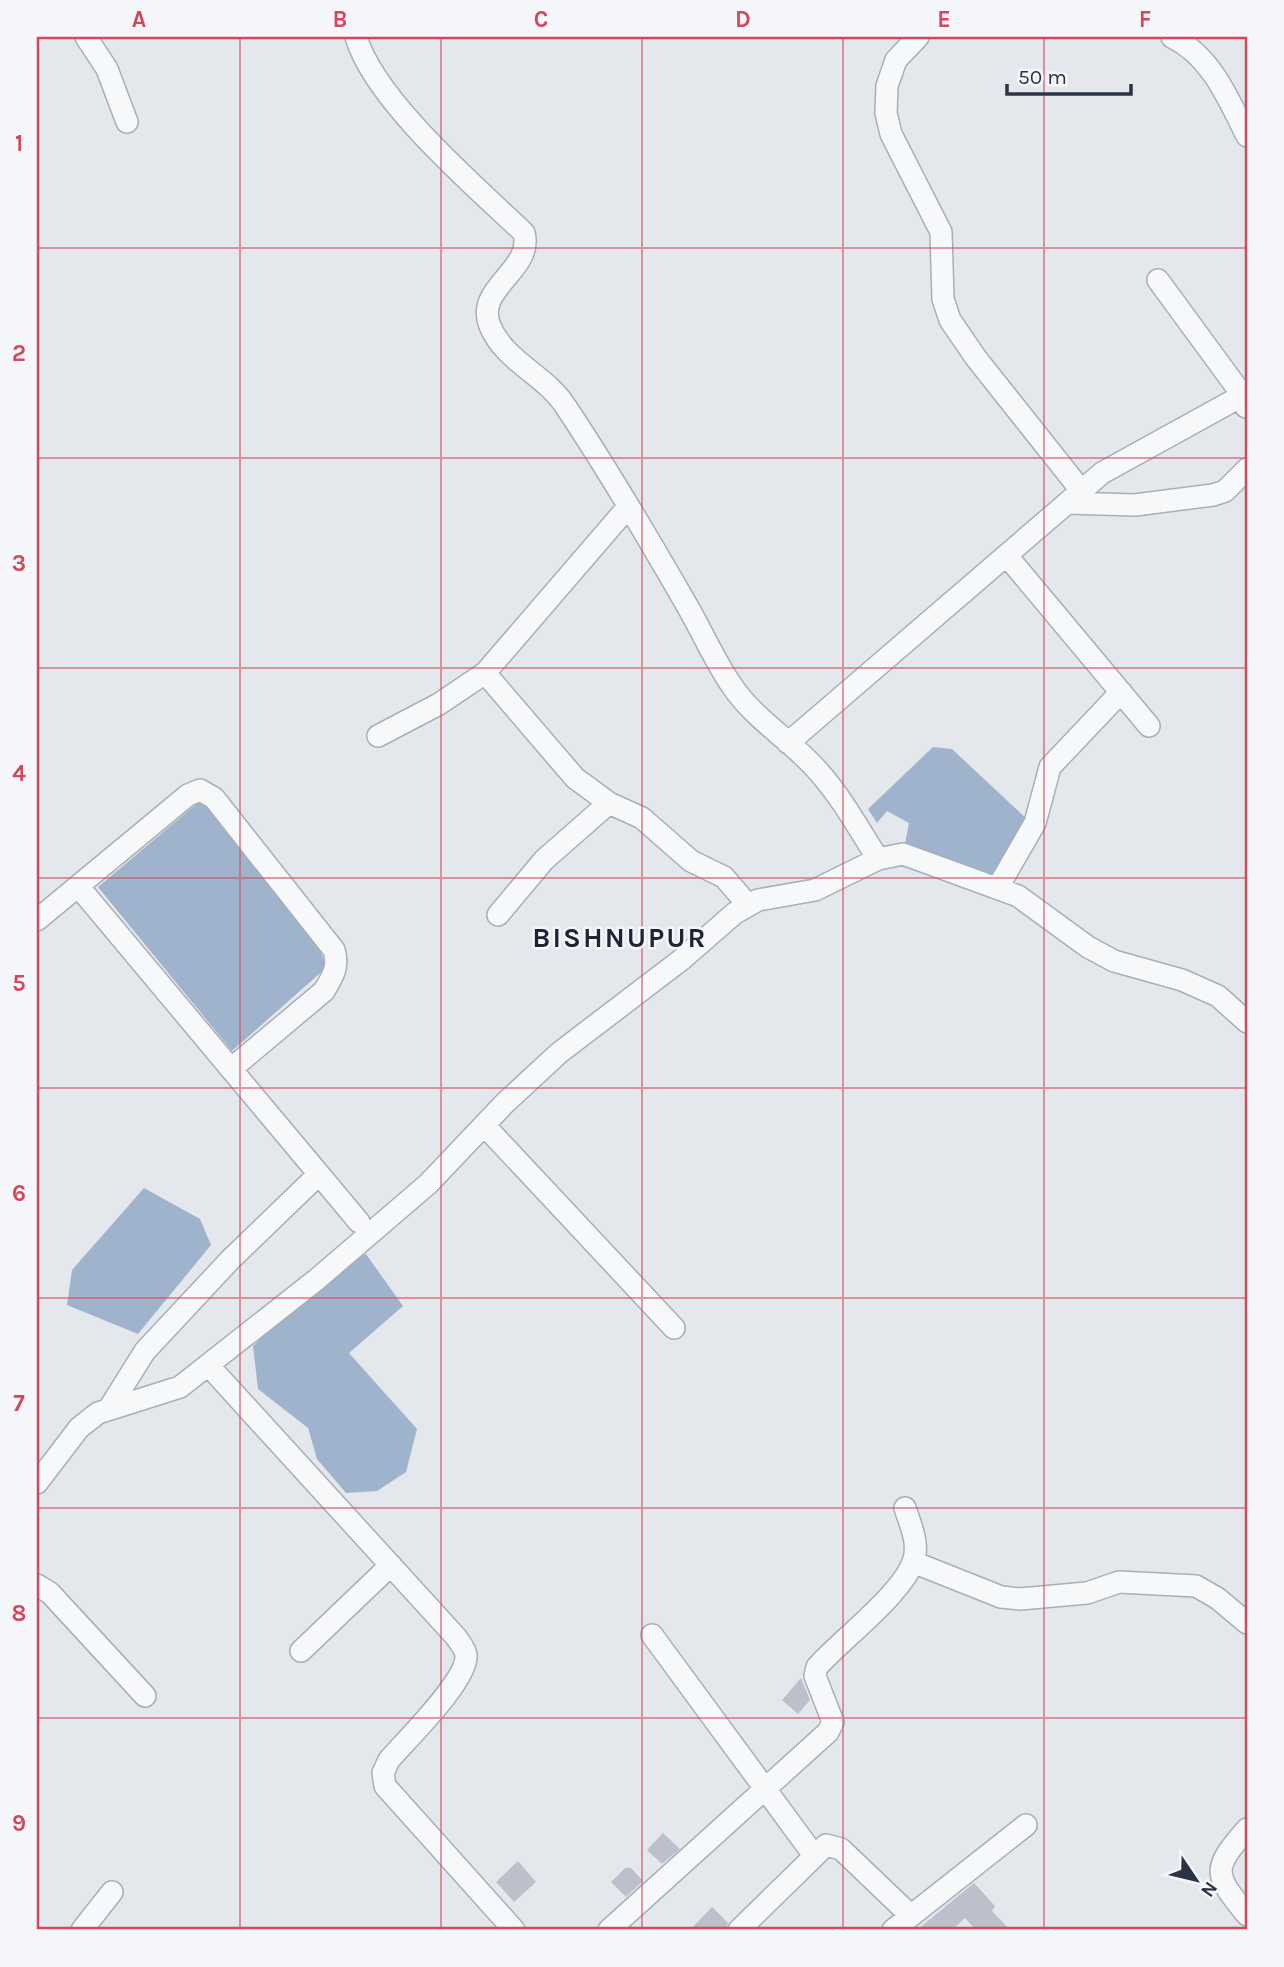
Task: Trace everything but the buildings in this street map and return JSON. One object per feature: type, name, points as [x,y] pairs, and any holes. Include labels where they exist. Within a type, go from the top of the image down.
[{"type":"street","points":[[86,37],[107,69],[127,122]]},
{"type":"street","points":[[356,37],[373,71],[432,145],[524,233],[527,244],[523,256],[491,298],[486,311],[490,326],[503,348],[564,403],[730,683],[750,711],[819,772],[878,859]]},
{"type":"street","points":[[918,37],[896,60],[887,86],[886,113],[891,134],[941,232],[943,299],[950,320],[1074,496],[1135,505],[1213,495],[1225,491],[1247,470]]},
{"type":"street","points":[[1172,37],[1192,47],[1208,65],[1247,136]]},
{"type":"street","points":[[788,743],[1102,473],[1246,400],[1158,280]]},
{"type":"street","points":[[378,736],[439,704],[485,673],[628,507]]},
{"type":"street","points":[[1007,556],[1149,726]]},
{"type":"street","points":[[485,673],[575,778],[609,803],[642,818],[691,861],[724,877],[748,905]]},
{"type":"street","points":[[998,887],[1035,823],[1050,767],[1121,692]]},
{"type":"street","points":[[37,919],[188,795],[200,790],[214,798],[334,950],[338,962],[334,976],[324,991],[231,1069]]},
{"type":"street","points":[[498,915],[544,860],[609,803]]},
{"type":"street","points":[[37,1483],[79,1428],[110,1407],[159,1396],[180,1387],[316,1280],[428,1184],[484,1125],[559,1053],[748,905],[758,900],[815,890],[878,859],[903,854],[998,887],[1032,905],[1105,957],[1182,980],[1218,996],[1247,1022]]},
{"type":"street","points":[[78,886],[359,1222]]},
{"type":"street","points":[[484,1125],[674,1328]]},
{"type":"street","points":[[110,1407],[145,1351],[230,1260],[318,1175]]},
{"type":"street","points":[[209,1366],[457,1637],[467,1653],[465,1665],[457,1681],[389,1760],[383,1773],[385,1786],[514,1930]]},
{"type":"street","points":[[609,1930],[818,1743],[833,1722],[815,1676],[817,1667],[889,1595],[914,1562],[916,1545],[905,1508]]},
{"type":"street","points":[[914,1562],[1001,1597],[1020,1599],[1087,1592],[1119,1582],[1196,1586],[1217,1598],[1247,1623]]},
{"type":"street","points":[[301,1651],[390,1565]]},
{"type":"street","points":[[37,1586],[50,1593],[145,1696]]},
{"type":"street","points":[[652,1635],[813,1854]]},
{"type":"street","points":[[893,1930],[1026,1825]]},
{"type":"street","points":[[1247,1829],[1224,1855],[1219,1868],[1219,1878],[1247,1915]]},
{"type":"street","points":[[739,1930],[813,1854],[826,1845],[841,1849],[910,1915]]},
{"type":"street","points":[[82,1930],[112,1892]]},
{"type":"water","points":[[933,747],[952,749],[1028,820],[991,877],[905,844],[909,823],[887,811],[877,823],[868,809]]},
{"type":"water","points":[[207,795],[306,918],[327,967],[232,1051],[98,887]]},
{"type":"water","points":[[144,1188],[200,1219],[211,1245],[138,1334],[67,1305],[72,1270]]},
{"type":"water","points":[[366,1254],[403,1306],[349,1353],[417,1429],[406,1472],[377,1491],[346,1493],[317,1459],[308,1428],[258,1389],[253,1346],[327,1272]]},
{"type":"district","name":"BISHNUPUR","points":[[620,937]]}]
